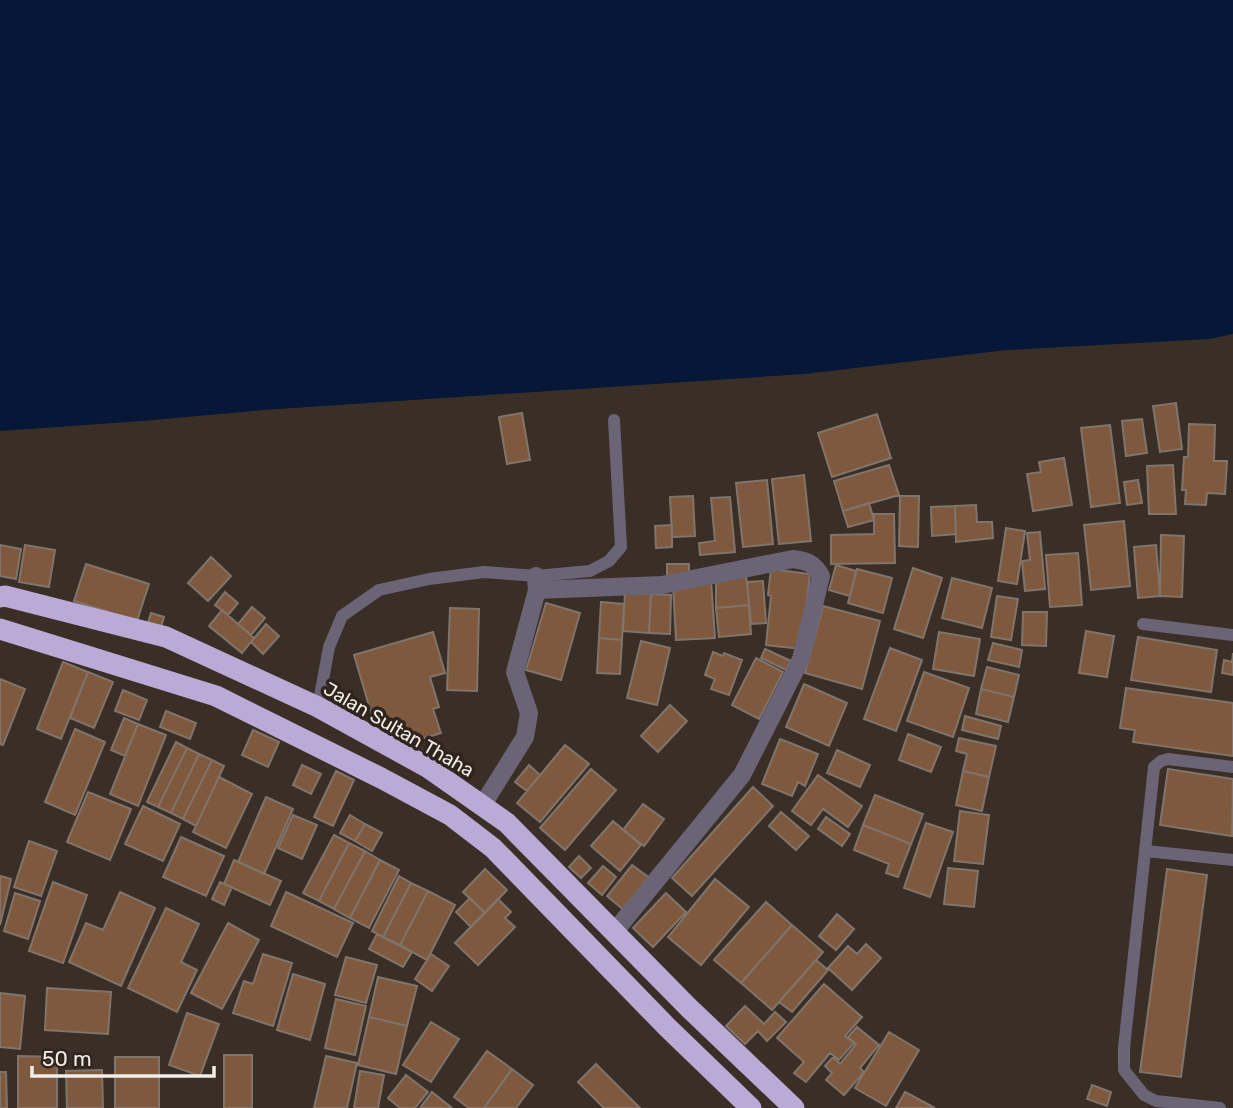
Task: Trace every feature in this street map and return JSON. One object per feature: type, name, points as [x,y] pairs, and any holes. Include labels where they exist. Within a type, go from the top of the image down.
[{"type":"highway","name":"Jalan Sultan Thaha","points":[[0,597],[5,596],[166,637],[318,707],[427,767],[507,823],[688,1007],[794,1108]]},
{"type":"highway","points":[[0,629],[216,696],[450,815],[493,848],[667,1027],[751,1108]]},
{"type":"highway","points":[[304,740],[318,707]]},
{"type":"highway","points":[[667,1027],[688,1007]]},
{"type":"street","points":[[482,806],[525,737],[529,713],[515,672],[537,583],[662,585],[793,559],[816,566],[821,576],[802,659],[742,775],[615,931]]},
{"type":"lane","points":[[318,707],[329,647],[342,616],[379,590],[429,579],[484,572],[537,583],[590,571],[609,561],[621,547],[614,420]]},
{"type":"lane","points":[[1143,624],[1233,635]]},
{"type":"lane","points":[[1220,1108],[1156,1101],[1144,1095],[1124,1070],[1124,1048],[1154,767],[1168,759],[1233,766]]},
{"type":"lane","points":[[1146,851],[1233,860]]},
{"type":"water","points":[[0,0],[1233,0],[1233,334],[1210,339],[1007,350],[805,374],[263,410],[0,431]]},
{"type":"building","points":[[1176,403],[1182,449],[1160,452],[1153,406]]},
{"type":"building","points":[[522,413],[530,460],[507,464],[499,417]]},
{"type":"building","points":[[877,414],[891,458],[832,477],[818,433]]},
{"type":"building","points":[[1142,419],[1147,453],[1126,456],[1122,421]]},
{"type":"building","points":[[1189,424],[1215,425],[1214,461],[1227,461],[1225,494],[1207,493],[1206,505],[1185,504],[1186,490],[1182,490],[1184,457],[1188,457]]},
{"type":"building","points":[[1110,425],[1120,503],[1091,507],[1081,428]]},
{"type":"building","points":[[1064,458],[1072,505],[1033,511],[1027,474],[1041,472],[1039,462]]},
{"type":"building","points":[[889,465],[899,495],[843,511],[834,481]]},
{"type":"building","points":[[1173,465],[1176,514],[1149,514],[1147,466]]},
{"type":"building","points":[[804,475],[811,541],[779,544],[772,479]]},
{"type":"building","points":[[767,480],[773,544],[743,547],[736,483]]},
{"type":"building","points":[[1138,480],[1142,503],[1127,505],[1124,482]]},
{"type":"building","points":[[693,496],[695,536],[672,537],[670,497]]},
{"type":"building","points":[[900,496],[919,496],[918,547],[899,546]]},
{"type":"building","points":[[730,497],[735,552],[700,555],[699,543],[715,541],[711,498]]},
{"type":"building","points":[[869,503],[874,520],[848,527],[843,511]]},
{"type":"building","points":[[976,505],[977,522],[992,522],[993,538],[956,542],[955,506]]},
{"type":"building","points":[[955,506],[956,534],[932,536],[931,507]]},
{"type":"building","points":[[874,514],[894,514],[895,563],[831,564],[831,535],[874,534]]},
{"type":"building","points":[[1124,521],[1130,586],[1091,590],[1084,525]]},
{"type":"building","points":[[672,525],[672,547],[656,548],[655,526]]},
{"type":"building","points":[[1006,528],[1025,531],[1017,584],[998,581]]},
{"type":"building","points":[[1040,532],[1045,589],[1025,591],[1022,561],[1030,560],[1027,533]]},
{"type":"building","points":[[1161,535],[1184,536],[1182,597],[1160,596]]},
{"type":"building","points":[[0,545],[21,549],[16,579],[0,576]]},
{"type":"building","points":[[25,545],[55,550],[49,587],[19,582]]},
{"type":"building","points":[[1156,545],[1160,596],[1138,598],[1134,547]]},
{"type":"building","points":[[1078,553],[1082,605],[1050,607],[1046,555]]},
{"type":"building","points":[[211,557],[231,576],[208,601],[188,583]]},
{"type":"building","points":[[86,564],[149,584],[137,621],[74,601]]},
{"type":"building","points":[[667,564],[689,564],[689,578],[667,582]]},
{"type":"building","points":[[836,565],[856,571],[850,596],[829,590]]},
{"type":"building","points":[[913,568],[942,578],[923,638],[894,629]]},
{"type":"building","points":[[771,569],[810,574],[801,649],[766,645]]},
{"type":"building","points":[[857,569],[892,578],[883,613],[848,603]]},
{"type":"building","points":[[746,575],[749,605],[716,608],[716,579]]},
{"type":"building","points":[[952,578],[992,588],[982,628],[942,618]]},
{"type":"building","points":[[711,580],[715,638],[676,640],[673,585]]},
{"type":"building","points":[[763,581],[766,623],[751,624],[747,582]]},
{"type":"building","points":[[225,592],[238,603],[228,615],[215,605]]},
{"type":"building","points":[[625,593],[651,594],[649,633],[623,631]]},
{"type":"building","points":[[651,594],[671,595],[670,634],[649,633]]},
{"type":"building","points":[[997,596],[1018,599],[1011,640],[991,637]]},
{"type":"building","points":[[601,602],[624,604],[622,640],[599,638]]},
{"type":"building","points":[[546,603],[580,613],[561,680],[526,670]]},
{"type":"building","points":[[749,605],[751,634],[719,637],[716,608]]},
{"type":"building","points":[[823,606],[880,621],[862,689],[805,673]]},
{"type":"building","points":[[252,607],[265,618],[251,635],[238,624]]},
{"type":"building","points":[[450,608],[479,609],[477,691],[447,690]]},
{"type":"building","points":[[222,610],[254,638],[242,653],[209,626]]},
{"type":"building","points":[[1023,612],[1047,612],[1046,646],[1022,645]]},
{"type":"building","points":[[151,613],[164,617],[160,630],[147,626]]},
{"type":"building","points":[[266,624],[279,636],[263,654],[251,642]]},
{"type":"building","points":[[1086,631],[1114,636],[1107,677],[1079,673]]},
{"type":"building","points":[[433,632],[445,673],[430,677],[439,707],[433,709],[441,733],[405,744],[397,720],[375,726],[354,655]]},
{"type":"building","points":[[939,632],[980,639],[974,676],[933,669]]},
{"type":"building","points":[[1138,637],[1217,650],[1211,692],[1131,680]]},
{"type":"building","points":[[599,638],[622,640],[620,674],[597,673]]},
{"type":"building","points":[[641,641],[670,648],[657,705],[627,698]]},
{"type":"building","points":[[993,643],[1022,650],[1019,667],[988,660]]},
{"type":"building","points":[[890,648],[922,660],[896,731],[864,719]]},
{"type":"building","points":[[765,649],[791,661],[786,670],[761,658]]},
{"type":"building","points":[[713,652],[742,660],[729,695],[711,689],[715,679],[705,675]]},
{"type":"building","points":[[1233,653],[1233,675],[1222,673],[1224,660],[1232,662]]},
{"type":"building","points":[[756,658],[783,672],[759,719],[732,705]]},
{"type":"building","points":[[63,662],[88,672],[61,739],[37,729]]},
{"type":"building","points":[[987,667],[1019,675],[1014,697],[981,689]]},
{"type":"building","points":[[88,672],[113,682],[94,728],[70,718]]},
{"type":"building","points":[[924,672],[969,688],[953,737],[907,721]]},
{"type":"building","points":[[0,679],[25,689],[3,745],[0,744]]},
{"type":"building","points":[[804,684],[847,703],[829,746],[786,727]]},
{"type":"building","points":[[1126,688],[1233,703],[1233,756],[1133,742],[1135,730],[1120,728]]},
{"type":"building","points":[[981,689],[1014,697],[1008,722],[976,714]]},
{"type":"building","points":[[123,690],[147,700],[139,720],[115,711]]},
{"type":"building","points":[[670,705],[687,721],[658,752],[641,736]]},
{"type":"building","points":[[166,711],[196,723],[190,739],[160,727]]},
{"type":"building","points":[[965,716],[1001,726],[998,739],[962,730]]},
{"type":"building","points":[[124,718],[138,724],[125,756],[111,750]]},
{"type":"building","points":[[138,724],[166,735],[138,806],[110,794]]},
{"type":"building","points":[[75,729],[105,742],[75,815],[45,802]]},
{"type":"building","points":[[253,730],[279,742],[268,767],[242,755]]},
{"type":"building","points":[[908,734],[941,747],[931,772],[899,760]]},
{"type":"building","points":[[959,738],[996,746],[989,777],[963,771],[967,754],[956,751]]},
{"type":"building","points":[[780,739],[818,754],[805,786],[798,782],[792,796],[762,784]]},
{"type":"building","points":[[176,742],[187,748],[158,807],[147,802]]},
{"type":"building","points":[[565,745],[589,764],[540,822],[517,803]]},
{"type":"building","points":[[187,748],[199,754],[171,813],[158,807]]},
{"type":"building","points":[[837,750],[870,765],[860,787],[827,773]]},
{"type":"building","points":[[199,754],[212,760],[183,819],[171,813]]},
{"type":"building","points":[[212,760],[224,766],[196,826],[183,819]]},
{"type":"building","points":[[302,765],[321,774],[311,794],[293,785]]},
{"type":"building","points":[[529,765],[540,775],[527,791],[515,782]]},
{"type":"building","points":[[591,769],[616,790],[565,850],[540,828]]},
{"type":"building","points":[[1168,769],[1233,779],[1232,836],[1160,825]]},
{"type":"building","points":[[336,771],[354,780],[333,826],[314,817]]},
{"type":"building","points":[[963,771],[989,777],[982,811],[956,805]]},
{"type":"building","points":[[818,775],[862,806],[848,827],[823,809],[811,825],[792,811]]},
{"type":"building","points":[[219,777],[252,794],[226,848],[193,832]]},
{"type":"building","points":[[753,787],[773,806],[692,896],[672,878]]},
{"type":"building","points":[[88,792],[131,809],[110,860],[67,842]]},
{"type":"building","points":[[875,795],[923,814],[911,844],[863,825]]},
{"type":"building","points":[[266,797],[293,809],[264,874],[238,862]]},
{"type":"building","points":[[643,804],[664,819],[644,846],[623,830]]},
{"type":"building","points":[[143,806],[180,824],[163,861],[125,844]]},
{"type":"building","points":[[960,811],[989,815],[983,864],[954,861]]},
{"type":"building","points":[[781,812],[809,836],[796,850],[769,826]]},
{"type":"building","points":[[293,815],[317,825],[302,859],[278,848]]},
{"type":"building","points":[[350,815],[365,824],[355,841],[340,833]]},
{"type":"building","points":[[826,817],[850,834],[842,846],[818,829]]},
{"type":"building","points":[[613,821],[641,845],[620,871],[591,846]]},
{"type":"building","points":[[926,823],[953,832],[930,897],[904,888]]},
{"type":"building","points":[[365,824],[382,833],[372,851],[355,841]]},
{"type":"building","points":[[863,825],[911,844],[898,877],[886,873],[889,864],[854,850]]},
{"type":"building","points":[[334,835],[349,843],[319,901],[303,893]]},
{"type":"building","points":[[181,837],[224,856],[206,896],[163,877]]},
{"type":"building","points":[[29,841],[57,851],[41,896],[14,887]]},
{"type":"building","points":[[349,843],[365,851],[334,909],[319,901]]},
{"type":"building","points":[[365,851],[380,860],[350,918],[334,909]]},
{"type":"building","points":[[579,856],[591,868],[581,878],[569,867]]},
{"type":"building","points":[[234,860],[281,881],[270,905],[224,884]]},
{"type":"building","points":[[380,860],[399,870],[369,928],[350,918]]},
{"type":"building","points":[[632,865],[651,879],[625,911],[607,896]]},
{"type":"building","points":[[603,866],[616,877],[602,895],[588,883]]},
{"type":"building","points":[[948,868],[978,871],[974,907],[944,904]]},
{"type":"building","points":[[485,869],[507,890],[485,913],[463,892]]},
{"type":"building","points":[[1167,869],[1207,875],[1181,1077],[1140,1072]]},
{"type":"building","points":[[0,876],[11,879],[0,925]]},
{"type":"building","points":[[399,876],[411,883],[383,937],[372,931]]},
{"type":"building","points":[[715,879],[749,907],[701,965],[668,937]]},
{"type":"building","points":[[53,882],[87,895],[63,963],[29,951]]},
{"type":"building","points":[[220,882],[232,887],[224,905],[212,899]]},
{"type":"building","points":[[411,883],[428,891],[400,945],[383,937]]},
{"type":"building","points":[[428,891],[455,905],[427,960],[400,945]]},
{"type":"building","points":[[120,892],[155,908],[121,986],[69,962],[86,923],[103,930]]},
{"type":"building","points":[[286,892],[353,923],[337,957],[271,926]]},
{"type":"building","points":[[15,893],[40,901],[28,939],[4,931]]},
{"type":"building","points":[[666,893],[686,912],[653,947],[633,928]]},
{"type":"building","points":[[470,898],[485,913],[471,927],[456,912]]},
{"type":"building","points":[[498,899],[511,912],[505,918],[515,927],[478,965],[455,943]]},
{"type":"building","points":[[766,902],[792,925],[741,983],[714,960]]},
{"type":"building","points":[[166,908],[199,924],[181,962],[197,970],[177,1012],[128,988]]},
{"type":"building","points":[[837,914],[854,929],[836,950],[819,936]]},
{"type":"building","points":[[228,923],[259,940],[222,1009],[191,993]]},
{"type":"building","points":[[792,925],[823,952],[772,1010],[741,983]]},
{"type":"building","points":[[377,934],[412,952],[403,967],[369,949]]},
{"type":"building","points":[[866,944],[881,958],[852,990],[828,968],[848,946],[857,954]]},
{"type":"building","points":[[263,954],[292,963],[273,1026],[233,1013],[244,981],[253,984]]},
{"type":"building","points":[[431,954],[449,966],[432,991],[415,979]]},
{"type":"building","points":[[346,957],[377,965],[366,1003],[335,995]]},
{"type":"building","points":[[816,960],[828,970],[792,1012],[779,1002]]},
{"type":"building","points":[[293,974],[325,984],[310,1040],[277,1030]]},
{"type":"building","points":[[378,977],[417,986],[407,1026],[369,1017]]},
{"type":"building","points":[[824,984],[862,1017],[845,1036],[854,1043],[839,1060],[830,1053],[806,1082],[794,1073],[804,1062],[777,1038]]},
{"type":"building","points":[[47,988],[111,992],[108,1034],[45,1030]]},
{"type":"building","points":[[0,993],[25,996],[20,1049],[0,1047]]},
{"type":"building","points":[[336,999],[366,1006],[355,1055],[325,1048]]},
{"type":"building","points":[[745,1006],[764,1024],[775,1012],[786,1022],[767,1041],[758,1031],[745,1044],[726,1026]]},
{"type":"building","points":[[187,1013],[219,1024],[200,1076],[169,1065]]},
{"type":"building","points":[[369,1017],[407,1026],[396,1074],[358,1065]]},
{"type":"building","points":[[431,1022],[459,1039],[431,1082],[403,1065]]},
{"type":"building","points":[[857,1027],[879,1045],[860,1068],[864,1072],[844,1095],[826,1080],[832,1073],[825,1066],[833,1057],[840,1064],[856,1044],[848,1037]]},
{"type":"building","points":[[889,1032],[919,1050],[886,1106],[855,1088]]},
{"type":"building","points":[[487,1051],[512,1069],[484,1108],[469,1108],[454,1097]]},
{"type":"building","points":[[224,1055],[252,1055],[252,1108],[224,1108]]},
{"type":"building","points":[[18,1056],[57,1057],[57,1108],[18,1108]]},
{"type":"building","points":[[326,1056],[357,1063],[347,1108],[314,1108]]},
{"type":"building","points":[[115,1057],[159,1057],[159,1108],[115,1108]]},
{"type":"building","points":[[596,1064],[640,1108],[604,1108],[578,1082]]},
{"type":"building","points":[[512,1069],[533,1085],[516,1108],[484,1108]]},
{"type":"building","points":[[102,1070],[103,1108],[67,1108],[66,1071]]},
{"type":"building","points":[[360,1071],[384,1075],[378,1108],[354,1108]]},
{"type":"building","points":[[0,1072],[6,1072],[7,1108],[0,1108]]},
{"type":"building","points":[[406,1075],[428,1092],[415,1108],[400,1108],[388,1098]]},
{"type":"building","points":[[1092,1085],[1111,1092],[1107,1106],[1087,1099]]},
{"type":"building","points":[[432,1092],[452,1108],[420,1108]]},
{"type":"building","points":[[905,1092],[935,1108],[896,1108]]}]
